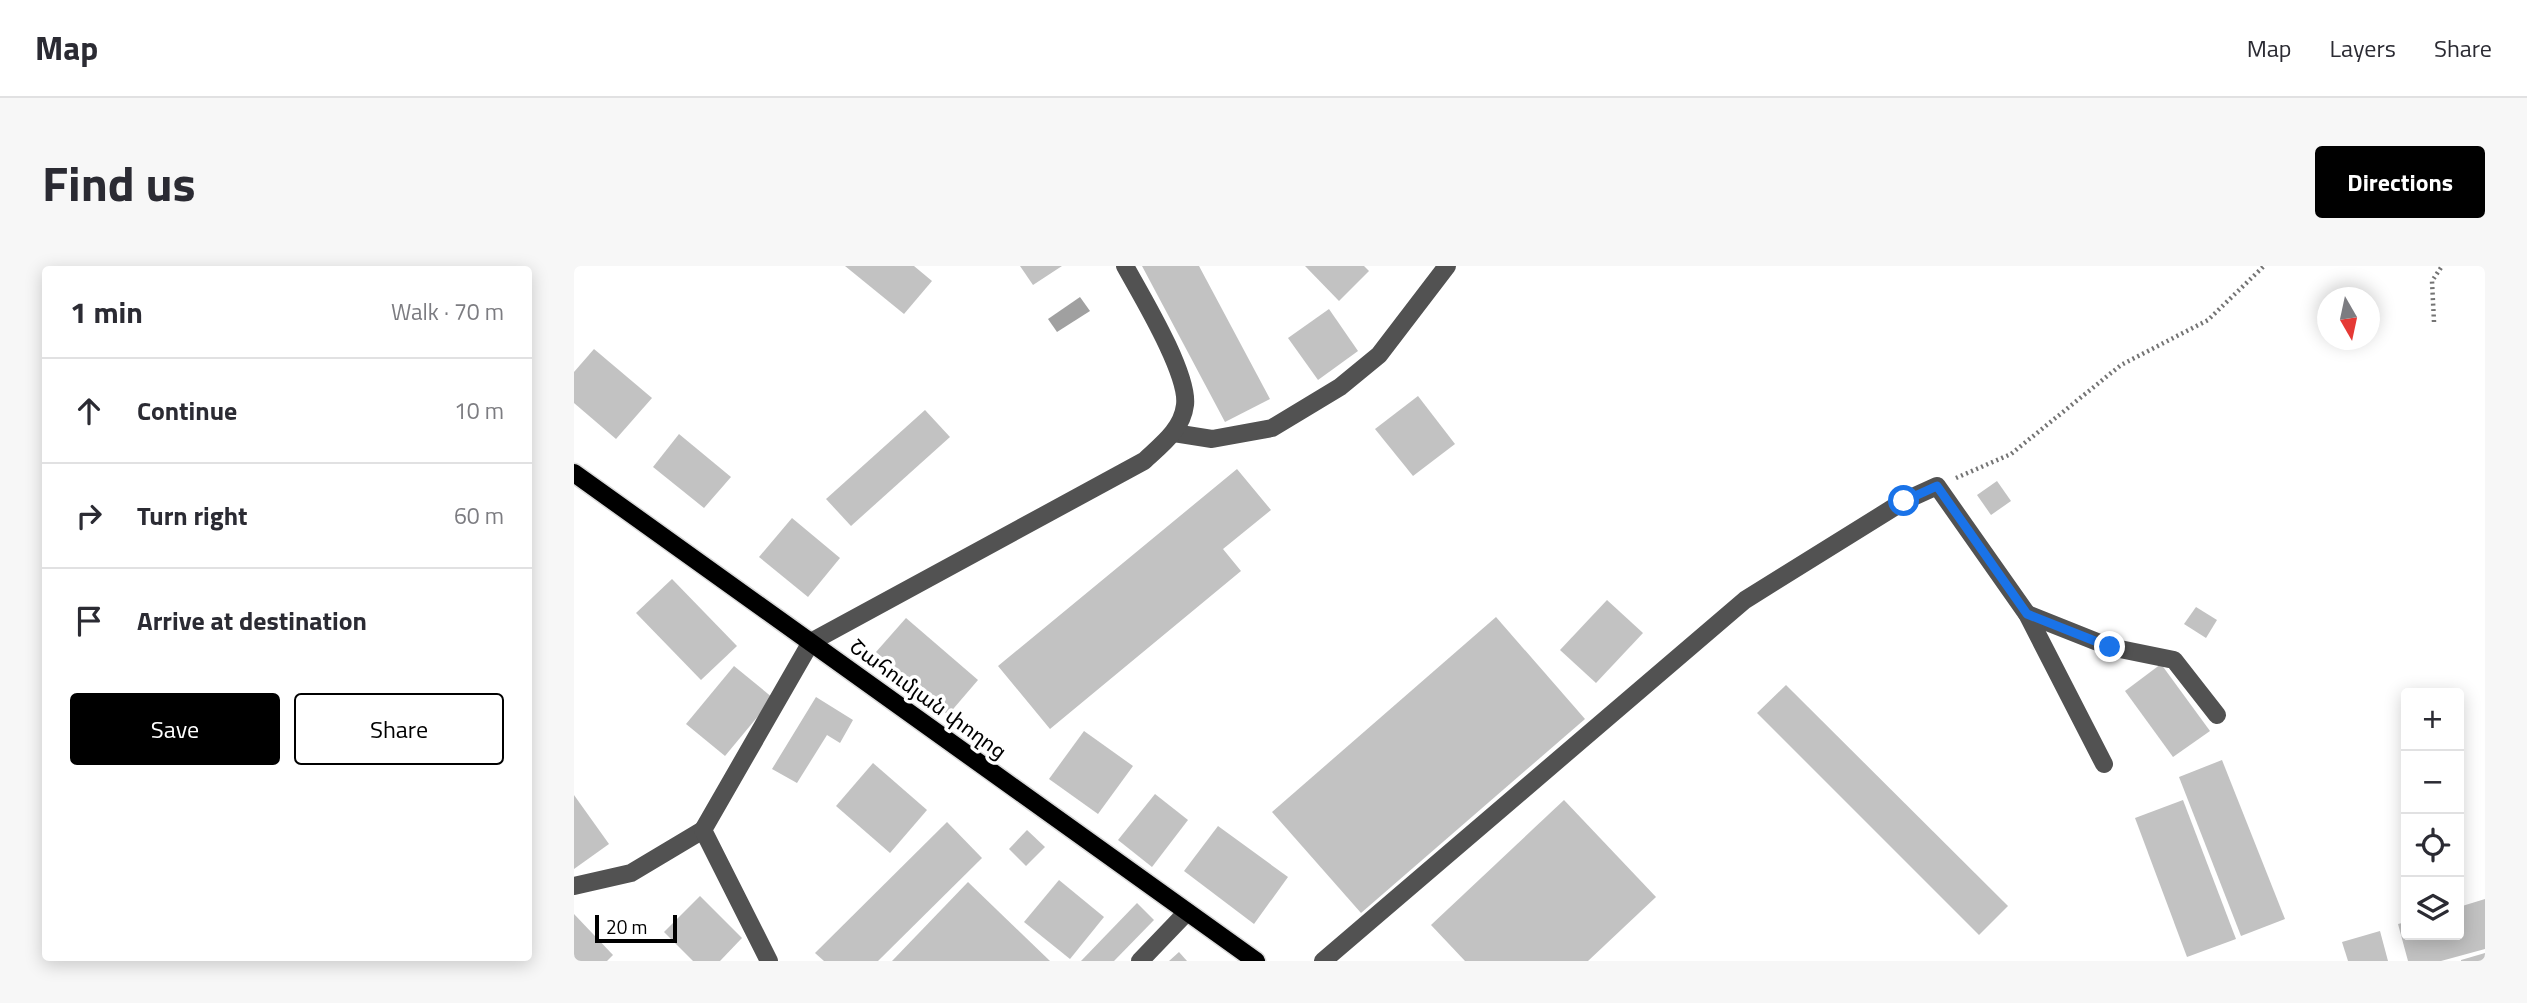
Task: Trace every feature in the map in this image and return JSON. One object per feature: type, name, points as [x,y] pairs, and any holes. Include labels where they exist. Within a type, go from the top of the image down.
[{"type":"main road","name":"Շահումյան փողոց","points":[[574,473],[1256,961]]},
{"type":"street","points":[[574,886],[631,873],[703,830],[811,642],[1144,461],[1174,433],[1186,404],[1176,365],[1125,266]]},
{"type":"street","points":[[1174,433],[1212,439],[1272,428],[1340,387],[1379,355],[1447,266]]},
{"type":"street","points":[[1323,961],[1745,600],[1904,501],[1937,486],[2027,614],[2104,764]]},
{"type":"street","points":[[2027,614],[2110,647],[2174,660],[2217,715]]},
{"type":"street","points":[[703,830],[769,961]]},
{"type":"street","points":[[1140,961],[1187,912]]},
{"type":"path","points":[[1937,486],[2011,454],[2121,365],[2208,320],[2264,266]]},
{"type":"path","points":[[2434,321],[2432,281],[2442,266]]},
{"type":"shaded area","points":[[1080,297],[1090,311],[1057,332],[1048,319]]},
{"type":"building","points":[[845,266],[914,266],[932,281],[904,314]]},
{"type":"building","points":[[1020,266],[1062,266],[1033,285]]},
{"type":"building","points":[[1142,266],[1199,266],[1270,399],[1225,422]]},
{"type":"building","points":[[1305,266],[1364,266],[1369,271],[1339,301]]},
{"type":"building","points":[[1329,309],[1358,351],[1318,380],[1288,338]]},
{"type":"building","points":[[594,349],[652,398],[616,439],[574,403],[574,372]]},
{"type":"building","points":[[1418,396],[1455,444],[1413,476],[1375,429]]},
{"type":"building","points":[[925,410],[950,437],[851,526],[826,499]]},
{"type":"building","points":[[679,434],[731,477],[704,508],[653,467]]},
{"type":"building","points":[[1237,469],[1271,510],[1223,549],[1241,571],[1050,729],[998,666]]},
{"type":"building","points":[[1997,481],[2011,501],[1991,515],[1977,495]]},
{"type":"building","points":[[792,518],[840,558],[808,597],[759,557]]},
{"type":"building","points":[[672,579],[737,646],[701,680],[636,613]]},
{"type":"building","points":[[1607,600],[1643,633],[1596,683],[1560,650]]},
{"type":"building","points":[[2196,607],[2217,620],[2206,638],[2184,624]]},
{"type":"building","points":[[1496,617],[1585,719],[1361,913],[1272,812]]},
{"type":"building","points":[[906,618],[978,680],[948,715],[876,652]]},
{"type":"building","points":[[2161,664],[2210,731],[2173,757],[2125,691]]},
{"type":"building","points":[[734,666],[773,698],[725,756],[686,724]]},
{"type":"building","points":[[1786,685],[2008,906],[1979,935],[1757,713]]},
{"type":"building","points":[[816,697],[853,720],[840,743],[827,735],[797,783],[772,769]]},
{"type":"building","points":[[1084,731],[1133,766],[1098,814],[1049,779]]},
{"type":"building","points":[[2222,760],[2285,919],[2241,936],[2179,777]]},
{"type":"building","points":[[873,763],[927,810],[890,853],[836,806]]},
{"type":"building","points":[[1155,794],[1188,820],[1152,867],[1118,840]]},
{"type":"building","points":[[574,795],[609,844],[574,869]]},
{"type":"building","points":[[1564,800],[1656,897],[1588,961],[1465,961],[1431,925]]},
{"type":"building","points":[[2183,800],[2236,939],[2187,957],[2135,818]]},
{"type":"building","points":[[947,822],[982,858],[878,961],[824,961],[815,953]]},
{"type":"building","points":[[1218,826],[1288,877],[1254,924],[1184,871]]},
{"type":"building","points":[[1027,830],[1045,847],[1026,866],[1009,849]]},
{"type":"building","points":[[1059,880],[1104,917],[1070,959],[1024,922]]},
{"type":"building","points":[[968,882],[1050,961],[892,961]]},
{"type":"building","points":[[700,896],[742,938],[720,961],[693,961],[664,932]]},
{"type":"building","points":[[2485,899],[2485,949],[2441,961],[2408,961],[2402,940],[2464,940],[2464,905]]},
{"type":"building","points":[[1137,903],[1154,920],[1114,961],[1081,961]]},
{"type":"building","points":[[574,914],[613,955],[607,961],[574,961]]},
{"type":"building","points":[[2380,931],[2388,961],[2348,961],[2342,942]]},
{"type":"building","points":[[1179,952],[1187,961],[1169,961]]},
{"type":"building","points":[[2485,953],[2485,961],[2461,961],[2461,960]]},
{"type":"route","points":[[1904,501],[1937,486],[2027,614],[2110,647]]}]
